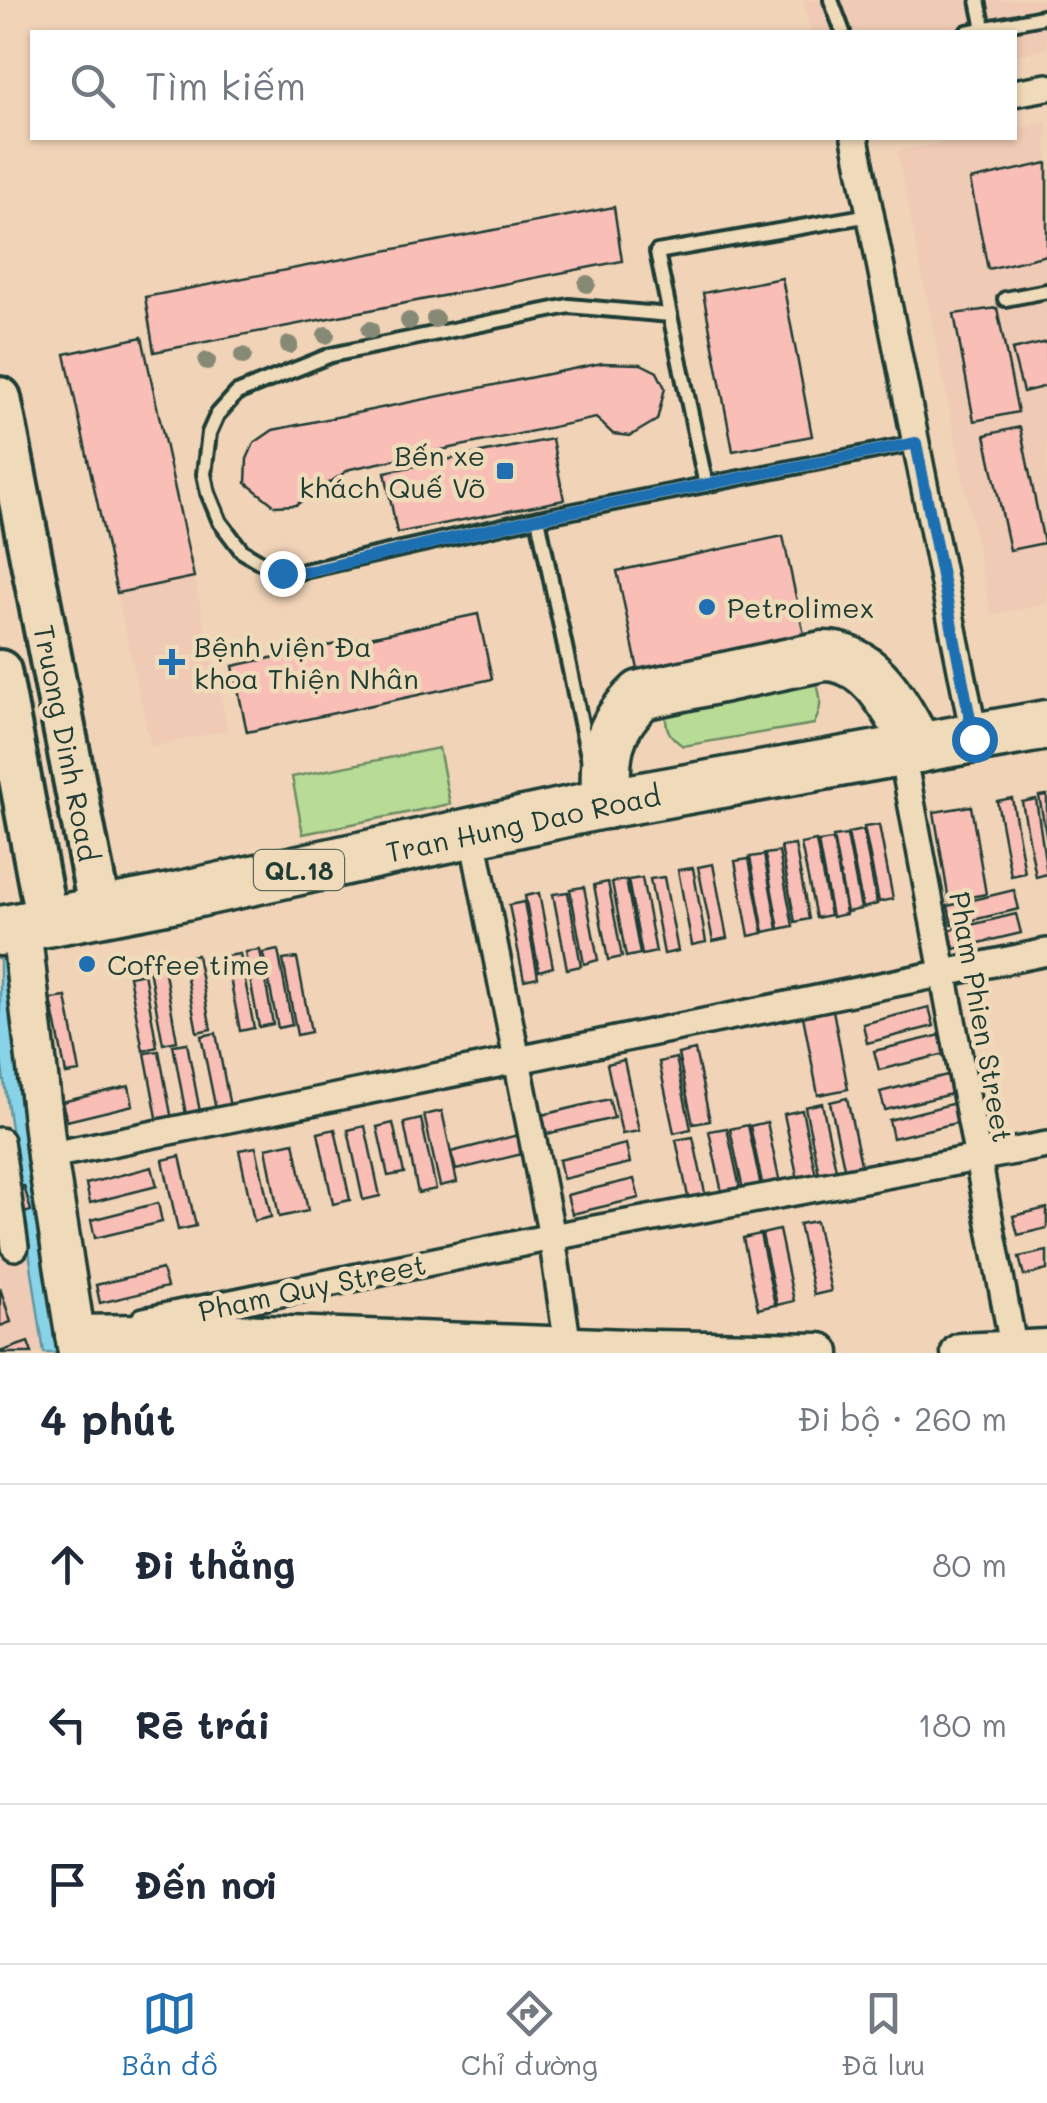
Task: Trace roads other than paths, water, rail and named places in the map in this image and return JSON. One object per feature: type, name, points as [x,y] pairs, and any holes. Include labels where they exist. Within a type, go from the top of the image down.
[{"type":"highway","points":[[602,804],[609,740],[616,724],[641,695],[823,656],[848,659],[865,669],[889,697],[910,750]]},
{"type":"highway","name":"Tran Hung Dao Road","points":[[22,927],[602,804],[1047,725]]},
{"type":"main road","name":"Truong Dinh Road","points":[[0,398],[18,584],[100,912]]},
{"type":"main road","name":"Truong Dinh Road","points":[[0,671],[22,927]]},
{"type":"street","points":[[1017,92],[1047,87]]},
{"type":"street","points":[[856,140],[974,739]]},
{"type":"street","name":"Pham Phien Street","points":[[910,750],[944,976],[977,1158],[1031,1350]]},
{"type":"street","points":[[472,832],[552,1238],[568,1347]]},
{"type":"street","points":[[22,927],[47,1156],[77,1344]]},
{"type":"street","points":[[47,1156],[1047,952]]},
{"type":"street","points":[[0,1141],[14,1247]]},
{"type":"street","name":"Pham Quy Street","points":[[77,1344],[552,1238],[1047,1145]]},
{"type":"street","name":"Pham Quy Street","points":[[77,1344],[212,1334],[519,1349],[820,1353]]},
{"type":"street","points":[[961,1353],[1031,1350]]},
{"type":"lane","points":[[832,0],[842,30]]},
{"type":"lane","points":[[978,0],[984,29]]},
{"type":"lane","points":[[978,30],[1047,16]]},
{"type":"lane","points":[[706,485],[657,252],[870,215]]},
{"type":"lane","points":[[1005,299],[1047,291]]},
{"type":"lane","points":[[670,316],[569,306],[331,354],[237,393],[217,415],[207,441],[205,485],[220,522],[242,551],[260,564],[282,573],[311,571],[538,518],[916,443]]},
{"type":"lane","points":[[538,518],[602,804]]},
{"type":"water","points":[[0,913],[66,1353],[44,1353],[0,1054]]},
{"type":"place","name":"Bến xe khách Quế Võ","points":[[505,471]]},
{"type":"place","name":"Petrolimex","points":[[707,607]]},
{"type":"place","name":"Bệnh viện Đa khoa Thiện Nhân","points":[[172,662]]},
{"type":"place","name":"Coffee time","points":[[87,964]]}]
